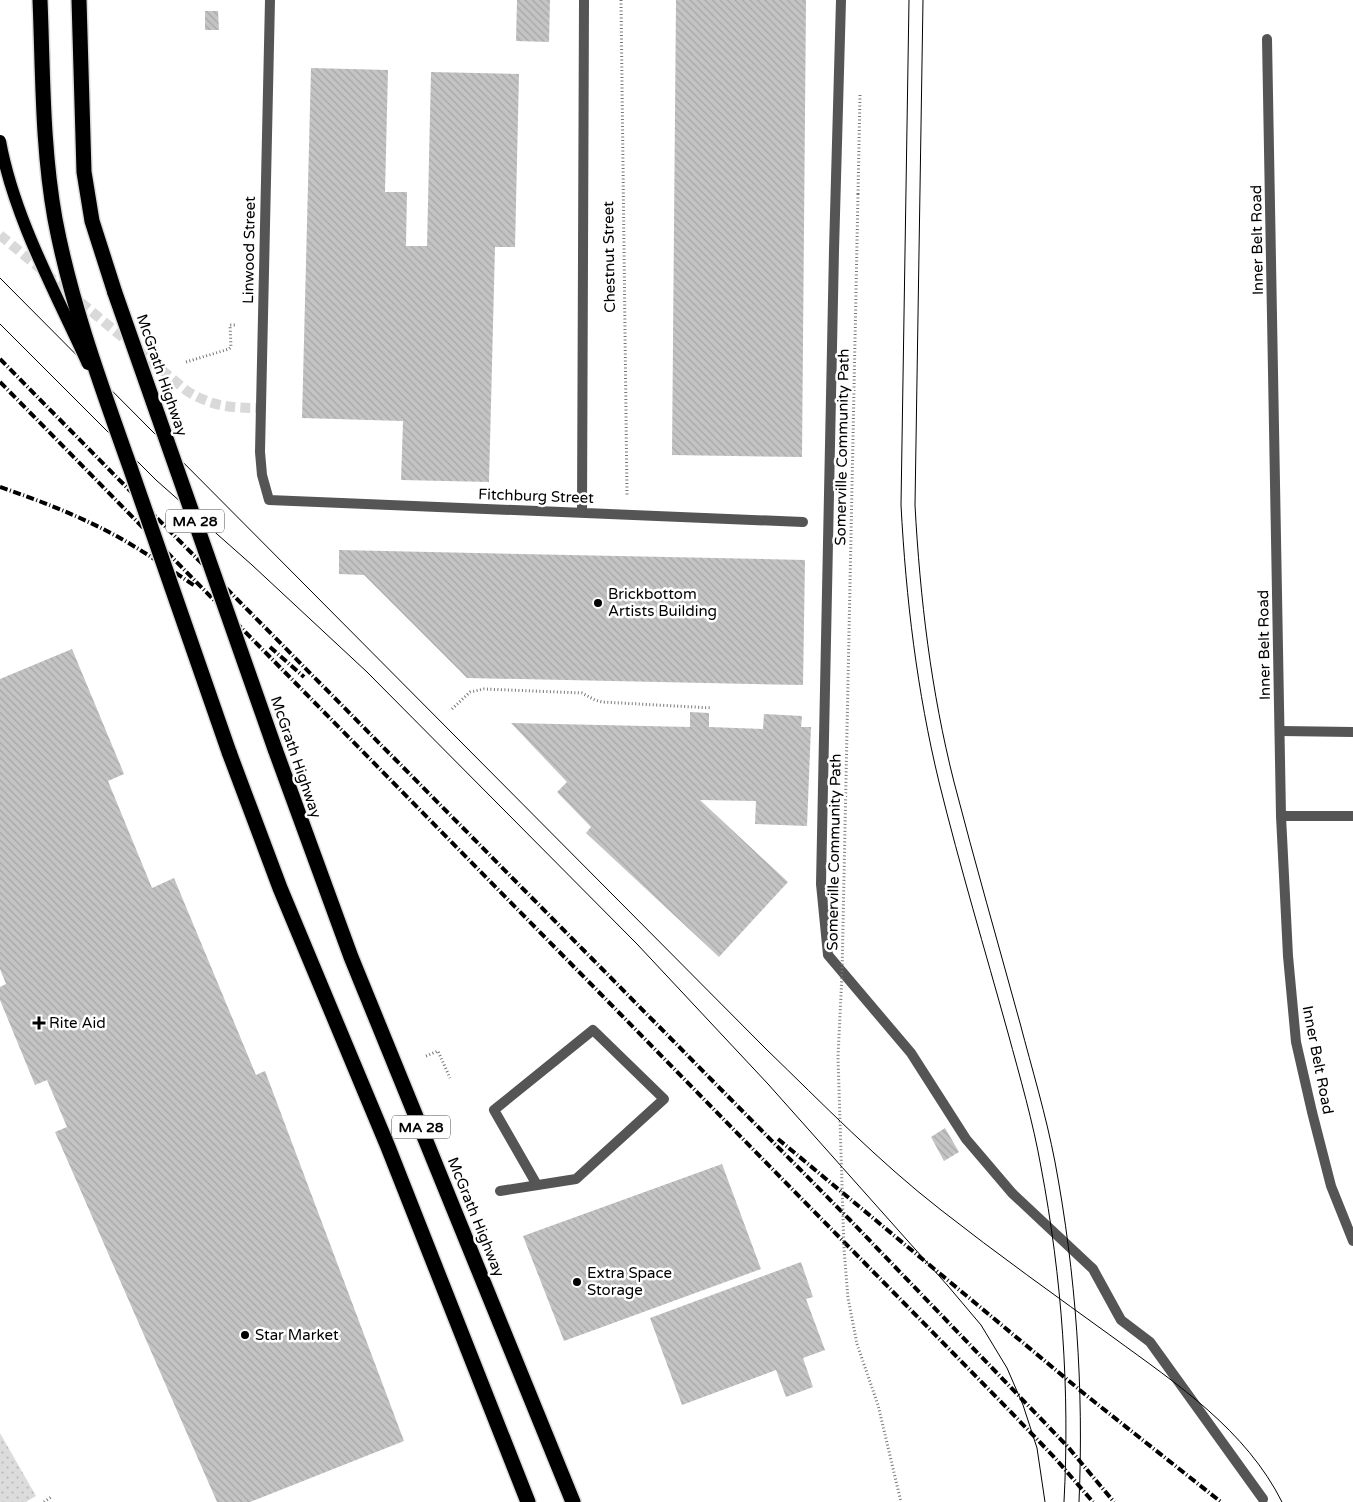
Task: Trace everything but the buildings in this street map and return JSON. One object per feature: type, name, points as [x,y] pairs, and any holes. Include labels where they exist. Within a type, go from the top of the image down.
[{"type":"highway","name":"MA 28","points":[[40,0],[44,116],[54,212],[76,306],[112,417],[229,752],[280,888],[391,1155],[528,1502]]},
{"type":"highway","name":"McGrath Highway","points":[[79,0],[84,172],[92,221],[115,293],[275,749],[354,966],[573,1502]]},
{"type":"main road","points":[[0,141],[14,195],[34,246],[112,417]]},
{"type":"street","name":"Linwood Street","points":[[269,500],[262,475],[260,452],[270,0]]},
{"type":"street","name":"Chestnut Street","points":[[582,513],[584,0]]},
{"type":"street","points":[[841,0],[821,884],[828,955],[911,1053],[966,1139],[1012,1193],[1094,1269],[1121,1320],[1150,1342],[1263,1499]]},
{"type":"street","name":"Inner Belt Road","points":[[1267,39],[1281,730],[1281,816],[1288,956],[1296,1042],[1331,1186],[1353,1241]]},
{"type":"street","name":"Fitchburg Street","points":[[269,500],[803,522]]},
{"type":"street","points":[[1281,730],[1353,732]]},
{"type":"street","points":[[1281,816],[1353,816]]},
{"type":"street","points":[[500,1191],[576,1179],[664,1099],[593,1030],[494,1110],[537,1185]]},
{"type":"path","name":"Chestnut Street","points":[[621,0],[627,514]]},
{"type":"path","name":"Somerville Community Path","points":[[858,194],[842,974],[838,1057],[844,1249],[850,1314],[857,1344],[878,1405],[902,1502]]},
{"type":"path","points":[[186,362],[229,349],[231,347],[230,324],[236,325]]},
{"type":"path","points":[[452,709],[470,692],[484,689],[582,692],[602,702],[712,708]]},
{"type":"path","points":[[426,1056],[438,1051],[450,1078]]},
{"type":"path","points":[[44,1502],[50,1497]]},
{"type":"shaded area","points":[[0,1433],[36,1496],[26,1502],[0,1502]]},
{"type":"tunnel","points":[[0,235],[187,391],[223,406],[261,408]]},
{"type":"tram line","points":[[909,0],[901,505],[909,610],[924,714],[939,782],[1038,1150],[1054,1250],[1063,1334],[1066,1418],[1064,1502]]},
{"type":"tram line","points":[[923,0],[915,505],[923,610],[939,713],[954,782],[1039,1092],[1055,1162],[1068,1246],[1077,1331],[1080,1417],[1079,1502]]},
{"type":"tram line","points":[[0,278],[766,1049],[851,1132],[941,1210],[1162,1373],[1208,1410],[1249,1452],[1267,1476],[1282,1502]]},
{"type":"tram line","points":[[0,324],[156,480],[252,565],[367,672],[637,944],[768,1084],[948,1286],[981,1325],[1007,1368],[1023,1405],[1037,1448],[1045,1502]]},
{"type":"railway","points":[[0,359],[850,1220],[1068,1447],[1114,1502]]},
{"type":"railway","points":[[0,382],[1006,1407],[1055,1458],[1093,1502]]},
{"type":"railway","points":[[0,487],[61,510],[106,530],[195,586]]},
{"type":"railway","points":[[270,647],[304,677]]},
{"type":"railway","points":[[778,1139],[1087,1396],[1221,1502]]},
{"type":"place","name":"Brickbottom Artists Building","points":[[598,603]]},
{"type":"place","name":"Rite Aid","points":[[39,1023]]},
{"type":"place","name":"Extra Space Storage","points":[[577,1282]]},
{"type":"place","name":"Star Market","points":[[245,1335]]}]
